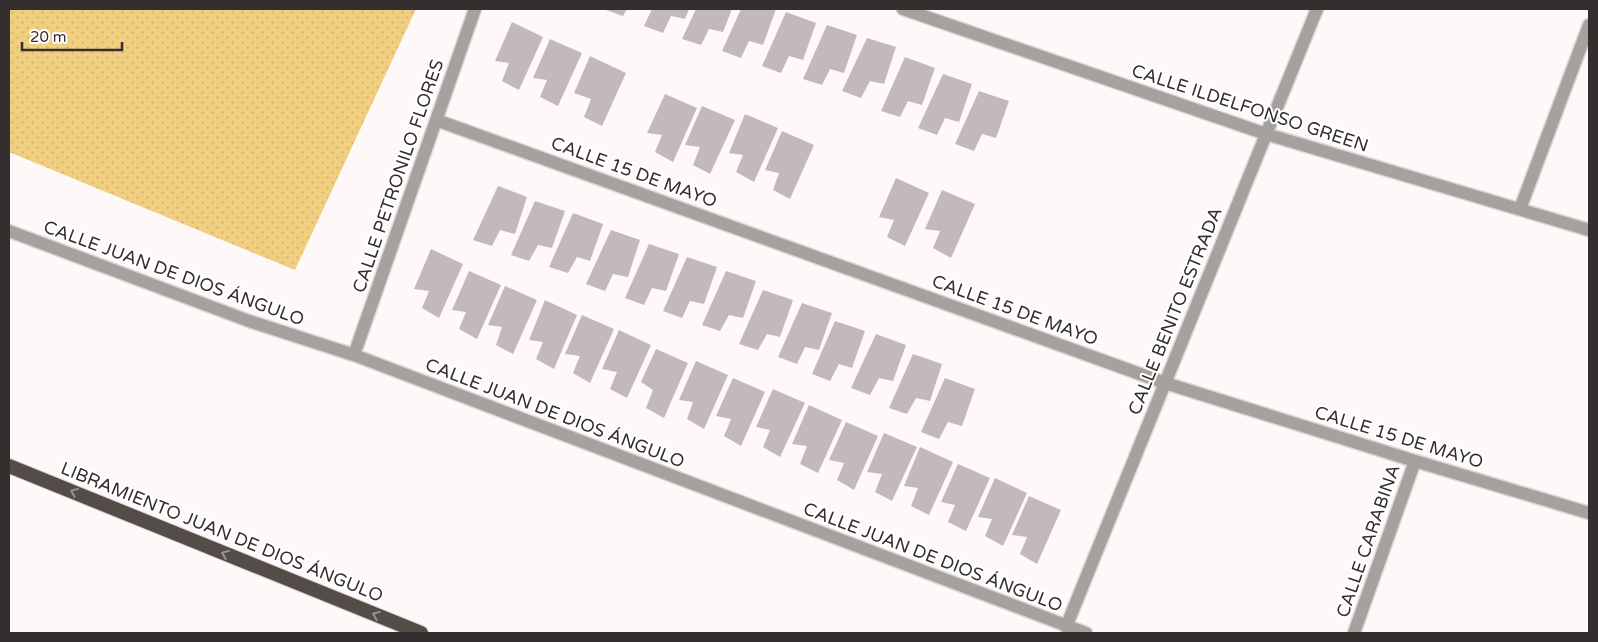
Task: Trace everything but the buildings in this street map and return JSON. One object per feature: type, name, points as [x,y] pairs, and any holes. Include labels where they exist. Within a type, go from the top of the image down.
[{"type":"highway","name":"LIBRAMIENTO JUAN DE DIOS ÁNGULO","points":[[9,466],[421,633]]},
{"type":"street","name":"CALLE PETRONILO FLORES","points":[[354,355],[474,9]]},
{"type":"street","name":"CALLE ILDELFONSO GREEN","points":[[904,9],[1266,134],[1589,230]]},
{"type":"street","name":"CALLE BENITO ESTRADA","points":[[1066,627],[1317,9]]},
{"type":"street","points":[[1520,209],[1589,25]]},
{"type":"street","name":"CALLE 15 DE MAYO","points":[[436,120],[1165,382],[1415,461],[1589,513]]},
{"type":"street","name":"CALLE JUAN DE DIOS ÁNGULO","points":[[9,231],[249,321],[354,355],[1086,633]]},
{"type":"street","name":"CALLE CARABINA","points":[[1354,633],[1415,461]]},
{"type":"shaded area","points":[[9,9],[416,9],[295,270],[9,152]]}]
